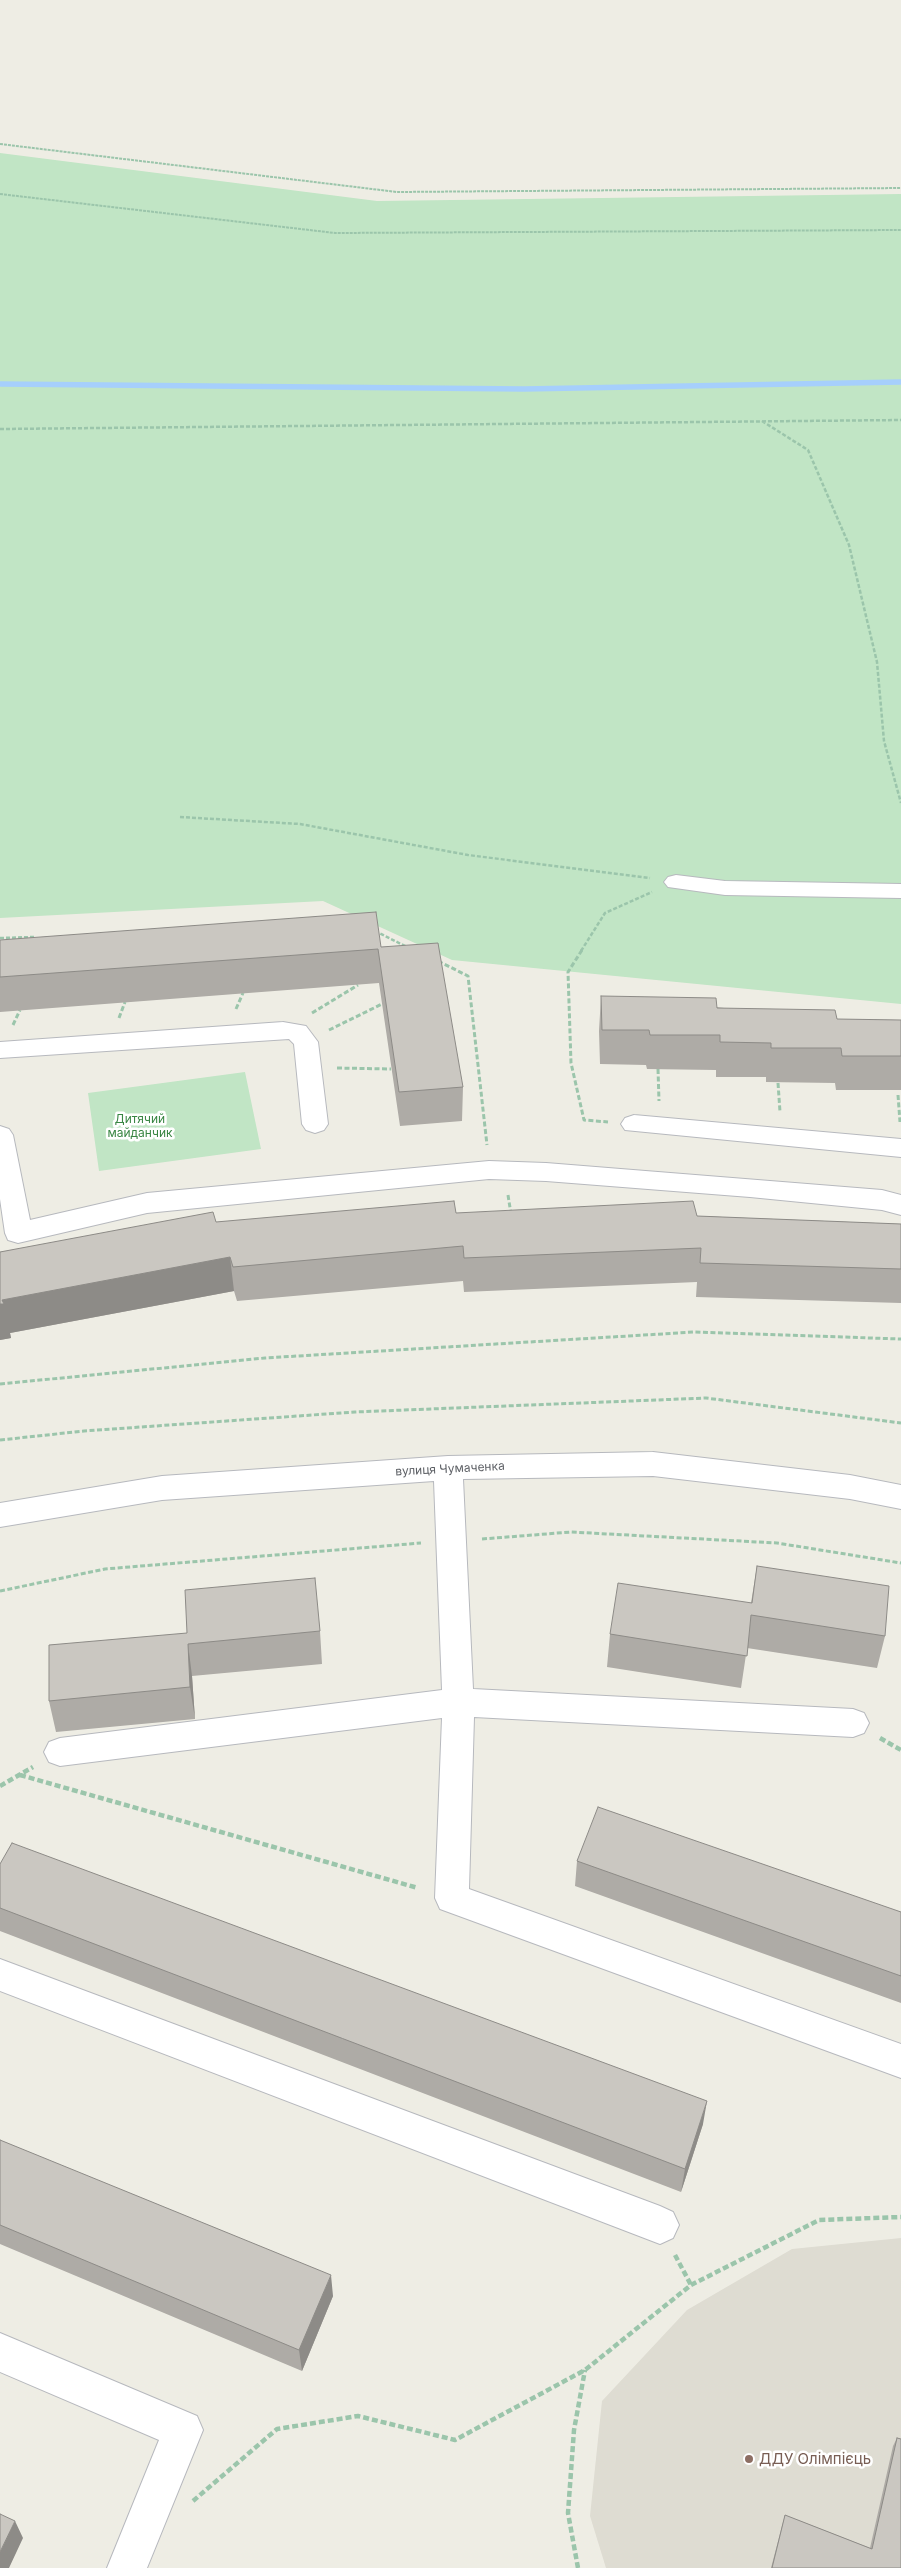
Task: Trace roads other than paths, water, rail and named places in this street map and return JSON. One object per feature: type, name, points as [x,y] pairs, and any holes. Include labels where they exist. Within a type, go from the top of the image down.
[{"type":"street","points":[[676,882],[725,888],[901,891]]},
{"type":"street","points":[[0,1050],[283,1030],[297,1032],[306,1042],[316,1124]]},
{"type":"street","points":[[634,1124],[901,1148]]},
{"type":"street","points":[[0,1135],[15,1207],[18,1233],[147,1203],[497,1170],[750,1188],[882,1200],[901,1205]]},
{"type":"street","name":"вулиця Чумаченка","points":[[0,1515],[162,1488],[448,1468],[653,1464],[850,1486],[901,1497]]},
{"type":"street","points":[[448,1468],[458,1702],[452,1898],[901,2062]]},
{"type":"street","points":[[60,1752],[458,1702],[853,1723]]},
{"type":"street","points":[[0,1975],[660,2225]]},
{"type":"street","points":[[0,2352],[183,2430],[127,2568]]},
{"type":"waterway","points":[[0,384],[524,389],[901,382]]},
{"type":"place","name":"ДДУ Олімпієць","points":[[749,2459]]},
{"type":"park label","name":"Дитячий майданчик","points":[[140,1126]]}]
